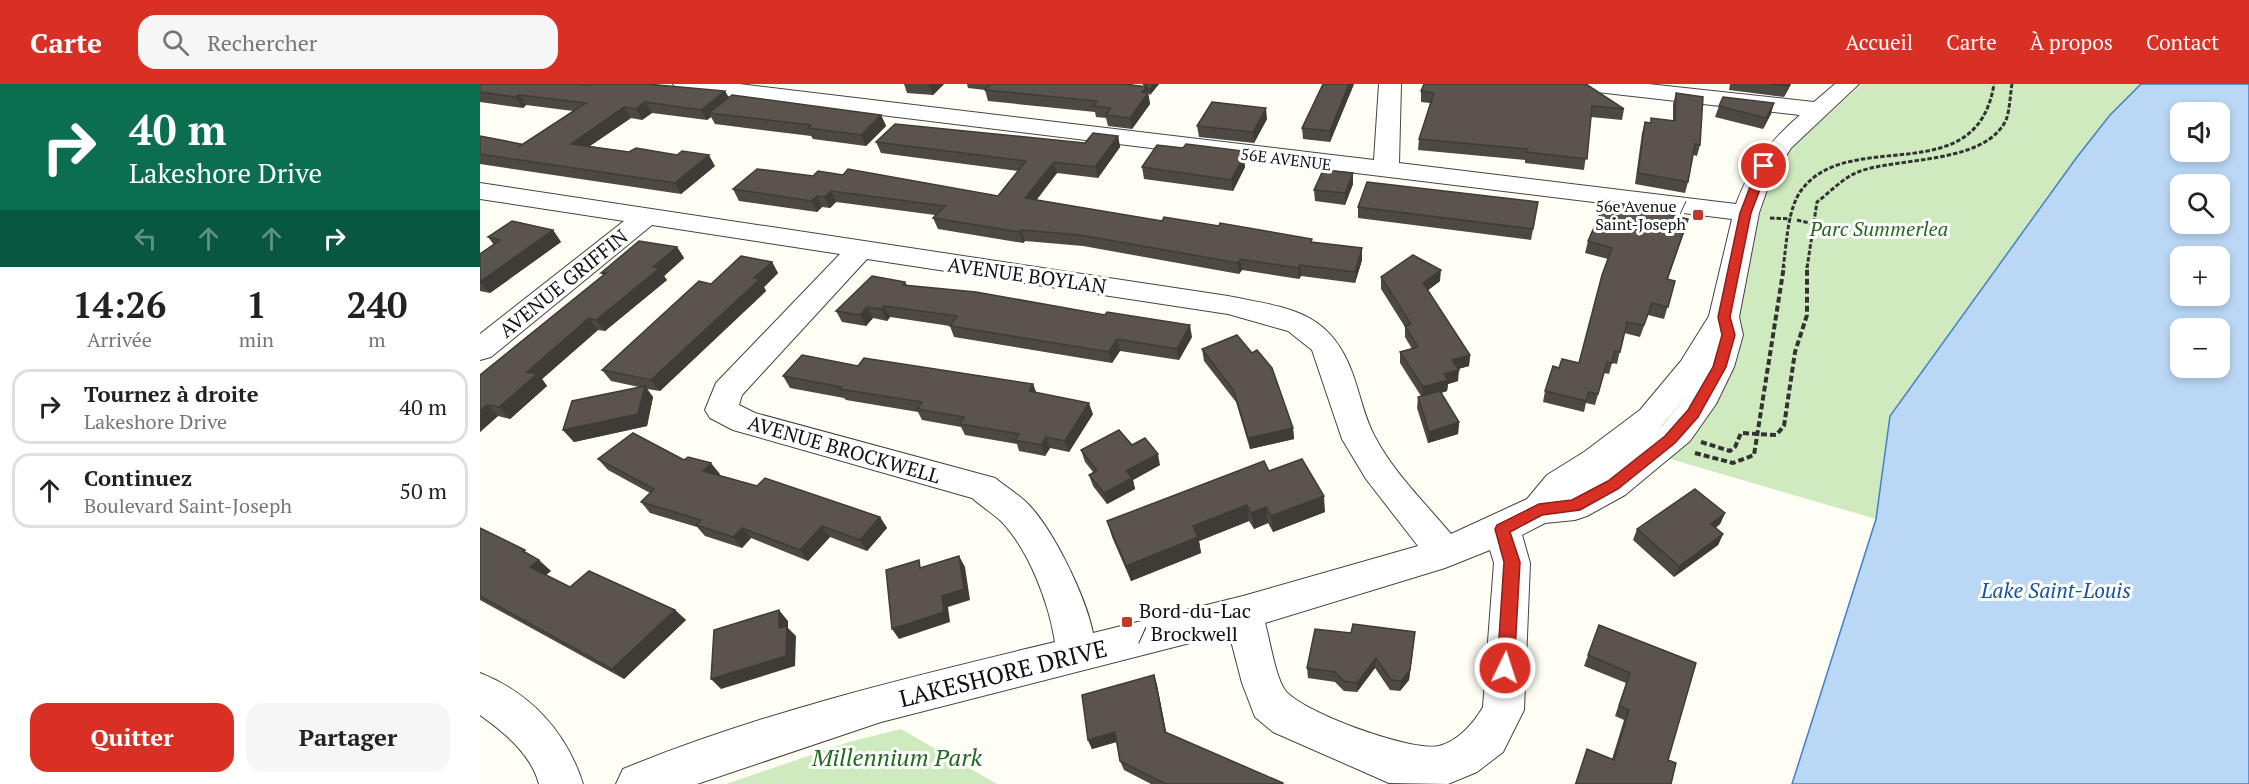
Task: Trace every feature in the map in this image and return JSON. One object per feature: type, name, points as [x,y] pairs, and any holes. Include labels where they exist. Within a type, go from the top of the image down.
[{"type":"street","name":"56E AVENUE","points":[[684,84],[1363,169],[1386,169],[1746,213]]},
{"type":"street","points":[[1386,169],[1389,84]]},
{"type":"street","points":[[1588,84],[1820,110]]},
{"type":"street","name":"LAKESHORE DRIVE","points":[[638,784],[765,739],[861,709],[1242,613],[1445,554],[1502,529],[1539,509],[1575,506],[1613,485],[1678,432],[1705,396],[1719,367],[1728,335],[1724,317],[1746,213],[1757,181],[1772,154],[1848,84]]},
{"type":"street","name":"AVENUE BOYLAN","points":[[480,191],[1228,305],[1305,327],[1319,338],[1328,352],[1358,436],[1370,458],[1445,554]]},
{"type":"street","name":"AVENUE GRIFFIN","points":[[480,350],[646,217]]},
{"type":"street","name":"AVENUE BROCKWELL","points":[[860,250],[727,391],[721,410],[744,422],[983,488],[1013,511],[1034,537],[1070,614],[1077,655]]},
{"type":"street","points":[[1242,613],[1262,683],[1270,702],[1288,718],[1389,762],[1415,768],[1438,766],[1462,757],[1488,738],[1503,710],[1512,562],[1502,529]]},
{"type":"street","points":[[480,692],[512,714],[540,740],[559,773],[561,784]]},
{"type":"path","points":[[1658,446],[1720,463],[1740,463],[1754,455],[1791,219],[1798,194],[1804,185],[1825,171],[1838,166],[1911,155],[1953,142],[1971,132],[1986,115],[1994,84]]},
{"type":"path","points":[[1697,440],[1724,451],[1730,451],[1741,434],[1776,435],[1784,426],[1796,352],[1807,315],[1805,279],[1817,202],[1857,172],[1939,159],[1961,152],[1995,134],[2006,120],[2012,84]]},
{"type":"path","points":[[1785,218],[1791,219]]},
{"type":"path","points":[[1797,220],[1813,224]]},
{"type":"green space","name":"Parc Summerlea","points":[[1862,84],[2141,84],[2110,115],[2077,157],[1890,415],[1876,519],[1667,458],[1743,293],[1764,196],[1776,167],[1792,148]]},
{"type":"green space","name":"Millennium Park","points":[[901,729],[997,784],[726,784],[849,742]]},
{"type":"water","name":"Lake Saint-Louis","points":[[2141,84],[2249,84],[2249,784],[1792,784],[1876,519],[1890,416],[2077,157],[2110,115]]},
{"type":"building","points":[[480,84],[647,84],[725,91],[701,110],[645,102],[636,109],[624,107],[571,144],[629,152],[636,148],[677,155],[682,151],[709,155],[675,183],[480,154],[480,136],[521,144],[520,146],[586,103],[480,92]]},
{"type":"building","points":[[990,84],[1125,84],[1147,87],[1142,92],[1148,93],[1130,118],[1106,115],[1111,108],[1093,106],[1097,101],[985,90]]},
{"type":"building","points":[[1145,84],[1154,84],[1149,90]]},
{"type":"building","points":[[1323,84],[1349,84],[1330,131],[1302,128]]},
{"type":"building","points":[[1424,84],[1586,84],[1624,109],[1592,106],[1587,159],[1526,152],[1527,149],[1419,139],[1434,93],[1421,91]]},
{"type":"building","points":[[1676,93],[1703,97],[1700,145],[1695,144],[1688,182],[1638,173],[1645,122],[1651,123],[1651,118],[1675,121]]},
{"type":"building","points":[[732,95],[881,115],[861,135],[808,128],[811,125],[709,113]]},
{"type":"building","points":[[1723,97],[1774,103],[1766,118],[1719,106]]},
{"type":"building","points":[[1212,102],[1266,108],[1253,132],[1197,126]]},
{"type":"building","points":[[895,124],[1085,143],[1093,133],[1118,136],[1095,167],[1054,162],[1025,198],[1162,221],[1164,217],[1219,226],[1220,223],[1312,239],[1311,242],[1362,248],[1355,272],[1300,265],[1298,268],[1240,259],[1238,263],[1080,235],[1021,230],[1019,232],[933,218],[945,206],[831,191],[824,197],[817,196],[811,201],[733,189],[757,169],[813,176],[818,171],[843,175],[848,169],[998,196],[1026,161],[876,142]]},
{"type":"building","points":[[1186,144],[1243,151],[1240,155],[1244,156],[1231,180],[1142,167],[1157,145],[1183,148]]},
{"type":"building","points":[[1323,170],[1353,173],[1345,193],[1314,190]]},
{"type":"building","points":[[1367,182],[1538,202],[1533,229],[1358,207]]},
{"type":"building","points":[[1606,200],[1688,219],[1667,279],[1675,281],[1668,307],[1652,303],[1644,325],[1627,322],[1620,352],[1615,351],[1612,363],[1607,362],[1598,394],[1589,392],[1586,401],[1545,391],[1553,366],[1559,368],[1562,359],[1579,363],[1602,275],[1612,248],[1588,241]]},
{"type":"building","points":[[512,221],[553,230],[480,282],[480,254],[500,240],[488,237]]},
{"type":"building","points":[[639,241],[677,247],[653,267],[660,268],[596,320],[589,318],[527,372],[537,374],[499,407],[487,405],[480,411],[480,375],[606,273],[601,273]]},
{"type":"building","points":[[1413,255],[1441,270],[1423,283],[1470,355],[1452,360],[1459,370],[1444,374],[1448,380],[1423,387],[1400,352],[1418,347],[1405,326],[1411,324],[1381,277]]},
{"type":"building","points":[[741,256],[772,262],[754,278],[760,279],[651,380],[602,370],[699,281],[711,284]]},
{"type":"building","points":[[872,276],[905,282],[903,285],[976,292],[1105,315],[1107,312],[1190,325],[1177,349],[1117,339],[1109,352],[950,326],[957,316],[884,306],[881,309],[867,307],[860,315],[836,311]]},
{"type":"building","points":[[1237,335],[1252,353],[1257,350],[1272,368],[1293,428],[1248,438],[1234,391],[1202,349]]},
{"type":"building","points":[[802,355],[858,366],[864,358],[1033,384],[1029,391],[1089,403],[1065,441],[1046,437],[1041,445],[1015,440],[1019,434],[960,424],[964,417],[917,409],[922,402],[839,389],[841,387],[783,376]]},
{"type":"building","points":[[645,386],[638,414],[563,430],[572,401]]},
{"type":"building","points":[[1440,391],[1459,422],[1429,432],[1418,397]]},
{"type":"building","points":[[1119,430],[1132,445],[1145,438],[1158,454],[1126,471],[1132,478],[1104,493],[1089,475],[1097,471],[1081,450]]},
{"type":"building","points":[[633,433],[684,460],[688,457],[711,463],[703,471],[757,486],[765,478],[880,517],[860,540],[822,526],[800,550],[742,528],[733,537],[696,525],[701,520],[641,502],[654,489],[598,459]]},
{"type":"building","points":[[1302,459],[1324,496],[1271,516],[1266,507],[1251,513],[1247,505],[1193,526],[1198,537],[1126,566],[1107,521],[1264,461],[1269,471]]},
{"type":"building","points":[[1695,489],[1725,513],[1711,524],[1723,534],[1679,566],[1637,529]]},
{"type":"building","points":[[480,528],[525,550],[523,551],[539,560],[530,567],[570,587],[589,571],[675,610],[612,669],[480,596]]},
{"type":"building","points":[[959,556],[964,589],[942,596],[944,612],[892,629],[886,570],[919,560],[920,568]]},
{"type":"building","points":[[779,610],[779,628],[787,626],[786,656],[711,679],[714,630]]},
{"type":"building","points":[[1353,624],[1415,632],[1410,670],[1401,681],[1391,680],[1376,658],[1357,683],[1344,681],[1335,672],[1307,668],[1315,629],[1351,633]]},
{"type":"building","points":[[1599,625],[1696,663],[1668,760],[1676,763],[1671,784],[1576,783],[1587,749],[1614,760],[1629,710],[1619,706],[1630,673],[1588,655]]},
{"type":"building","points":[[1154,675],[1165,732],[1283,783],[1166,784],[1120,761],[1115,732],[1088,740],[1082,695]]},
{"type":"place","name":"56e Avenue / Saint-Joseph","points":[[1698,215]]},
{"type":"place","name":"Bord-du-Lac / Brockwell","points":[[1127,622]]},
{"type":"route","points":[[1505,668],[1512,562],[1502,529],[1539,509],[1575,506],[1613,485],[1670,440],[1693,414],[1719,367],[1728,335],[1724,317],[1746,213],[1764,166]]}]
